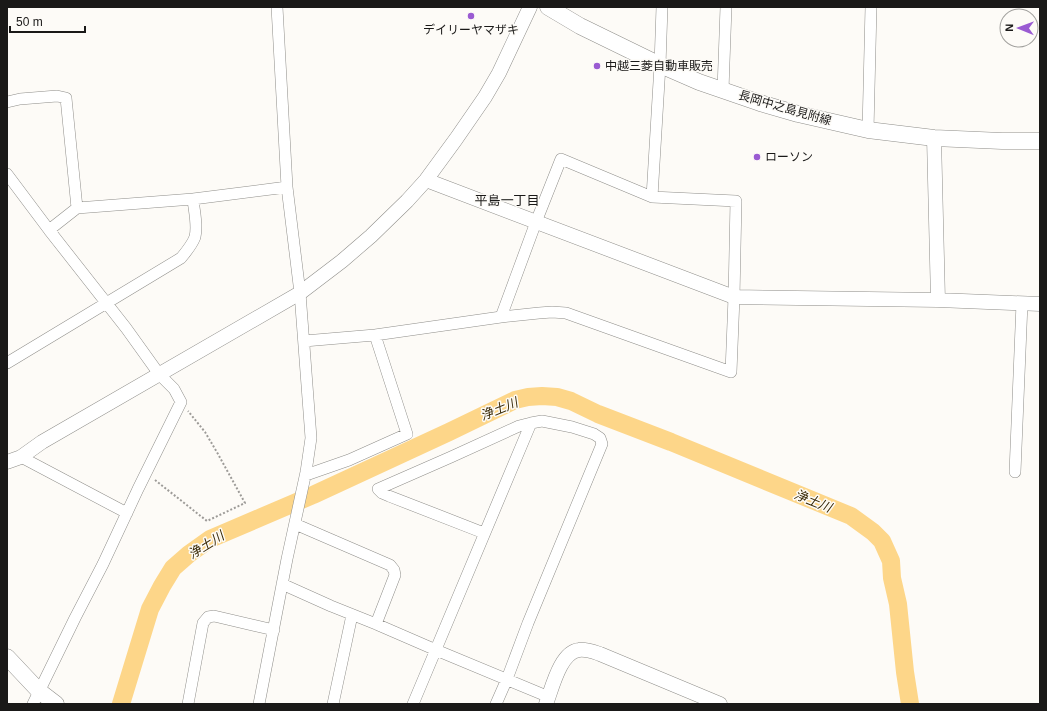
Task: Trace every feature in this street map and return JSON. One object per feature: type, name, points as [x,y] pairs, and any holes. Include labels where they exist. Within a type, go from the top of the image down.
[{"type":"main road","name":"長岡中之島見附線","points":[[548,7],[580,26],[660,65],[699,82],[760,103],[798,114],[868,130],[934,138],[1040,141]]},
{"type":"main road","points":[[7,657],[36,697],[56,704]]},
{"type":"street","points":[[259,704],[282,584],[306,475],[311,438],[300,294],[287,187],[277,7]]},
{"type":"street","points":[[7,462],[21,457],[42,442],[300,294],[371,236],[426,180],[481,103],[499,73],[530,7]]},
{"type":"street","points":[[652,197],[662,7]]},
{"type":"street","points":[[723,90],[726,7]]},
{"type":"street","points":[[868,130],[871,7]]},
{"type":"street","points":[[7,102],[20,99],[57,96],[66,98],[77,208]]},
{"type":"street","points":[[934,138],[938,300]]},
{"type":"street","points":[[304,341],[375,335],[501,317],[552,312],[566,313],[731,372],[736,201],[652,197],[561,159],[501,317]]},
{"type":"street","points":[[7,174],[107,303],[159,374],[174,389],[181,402],[103,564],[36,697]]},
{"type":"street","points":[[426,180],[734,297],[938,300],[1040,304]]},
{"type":"street","points":[[49,230],[77,208],[193,199],[287,187]]},
{"type":"street","points":[[7,363],[181,258],[187,251],[195,236],[193,199]]},
{"type":"street","points":[[1015,472],[1022,303]]},
{"type":"street","points":[[306,475],[349,460],[407,434],[375,335]]},
{"type":"street","points":[[484,534],[389,496],[382,493],[378,489],[519,426],[531,423],[542,421],[572,427],[594,434],[600,438],[602,444],[496,704]]},
{"type":"street","points":[[413,704],[531,423]]},
{"type":"street","points":[[21,457],[127,513]]},
{"type":"street","points":[[295,521],[390,565],[394,570],[395,575],[376,624]]},
{"type":"street","points":[[282,584],[352,615],[507,679],[547,700],[560,666],[565,658],[571,652],[584,650],[600,654],[720,704]]},
{"type":"street","points":[[333,704],[352,615]]},
{"type":"street","points":[[188,704],[203,623],[208,617],[214,616],[274,630]]},
{"type":"path","points":[[146,473],[207,521],[245,503],[205,432],[181,402]]},
{"type":"waterway","name":"浄土川","points":[[121,704],[150,609],[173,568],[189,554],[210,539],[313,495],[515,400],[542,396],[557,397],[571,401],[598,414],[671,442],[851,516],[873,532],[882,541],[891,561],[892,578],[898,604],[910,704]]},
{"type":"place","name":"デイリーヤマザキ","points":[[471,16]]},
{"type":"place","name":"中越三菱自動車販売","points":[[597,66]]},
{"type":"place","name":"ローソン","points":[[757,157]]},
{"type":"district","name":"平島一丁目","points":[[507,200]]}]
